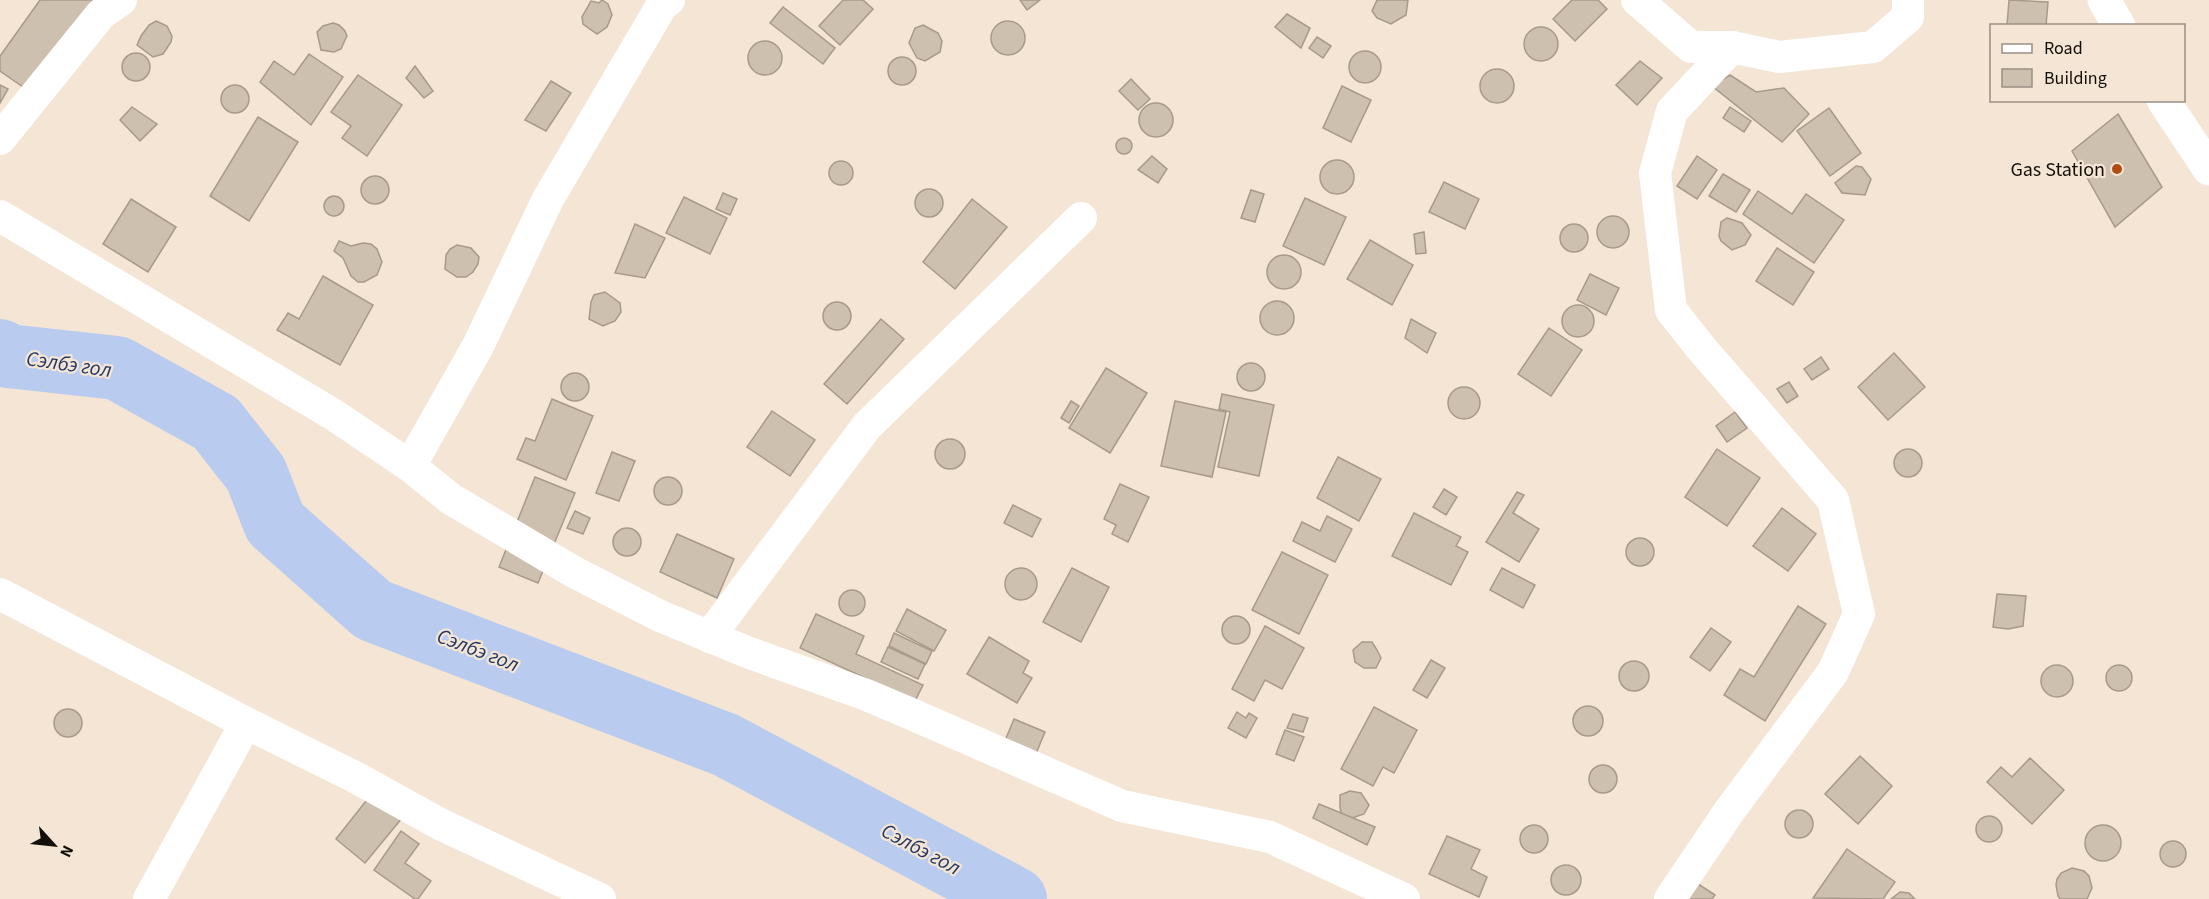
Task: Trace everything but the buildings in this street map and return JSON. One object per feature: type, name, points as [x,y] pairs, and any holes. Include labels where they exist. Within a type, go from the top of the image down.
[{"type":"main road","points":[[2104,0],[2118,24]]},
{"type":"main road","points":[[2184,122],[2209,169]]},
{"type":"street","points":[[0,139],[101,14],[121,0]]},
{"type":"street","points":[[410,466],[478,346],[548,199],[662,5],[669,0]]},
{"type":"street","points":[[1637,0],[1691,47],[1731,47],[1779,57],[1874,47],[1908,17],[1908,0]]},
{"type":"street","points":[[1670,899],[1730,810],[1833,672],[1859,614],[1833,500],[1701,348],[1671,310],[1655,173],[1672,111],[1731,47]]},
{"type":"street","points":[[0,216],[334,415],[410,466],[451,499],[574,572],[660,616],[709,637],[909,712],[1122,807],[1270,837],[1404,899]]},
{"type":"street","points":[[709,637],[867,426],[1081,218]]},
{"type":"street","points":[[0,594],[246,723],[355,777],[440,824],[600,899]]},
{"type":"street","points":[[148,899],[246,723]]},
{"type":"waterway","name":"Сэлбэ гол","points":[[0,351],[8,356],[117,368],[216,423],[256,474],[275,523],[373,610],[726,745],[1015,899]]},
{"type":"place","name":"Gas Station","points":[[2117,169]]}]
